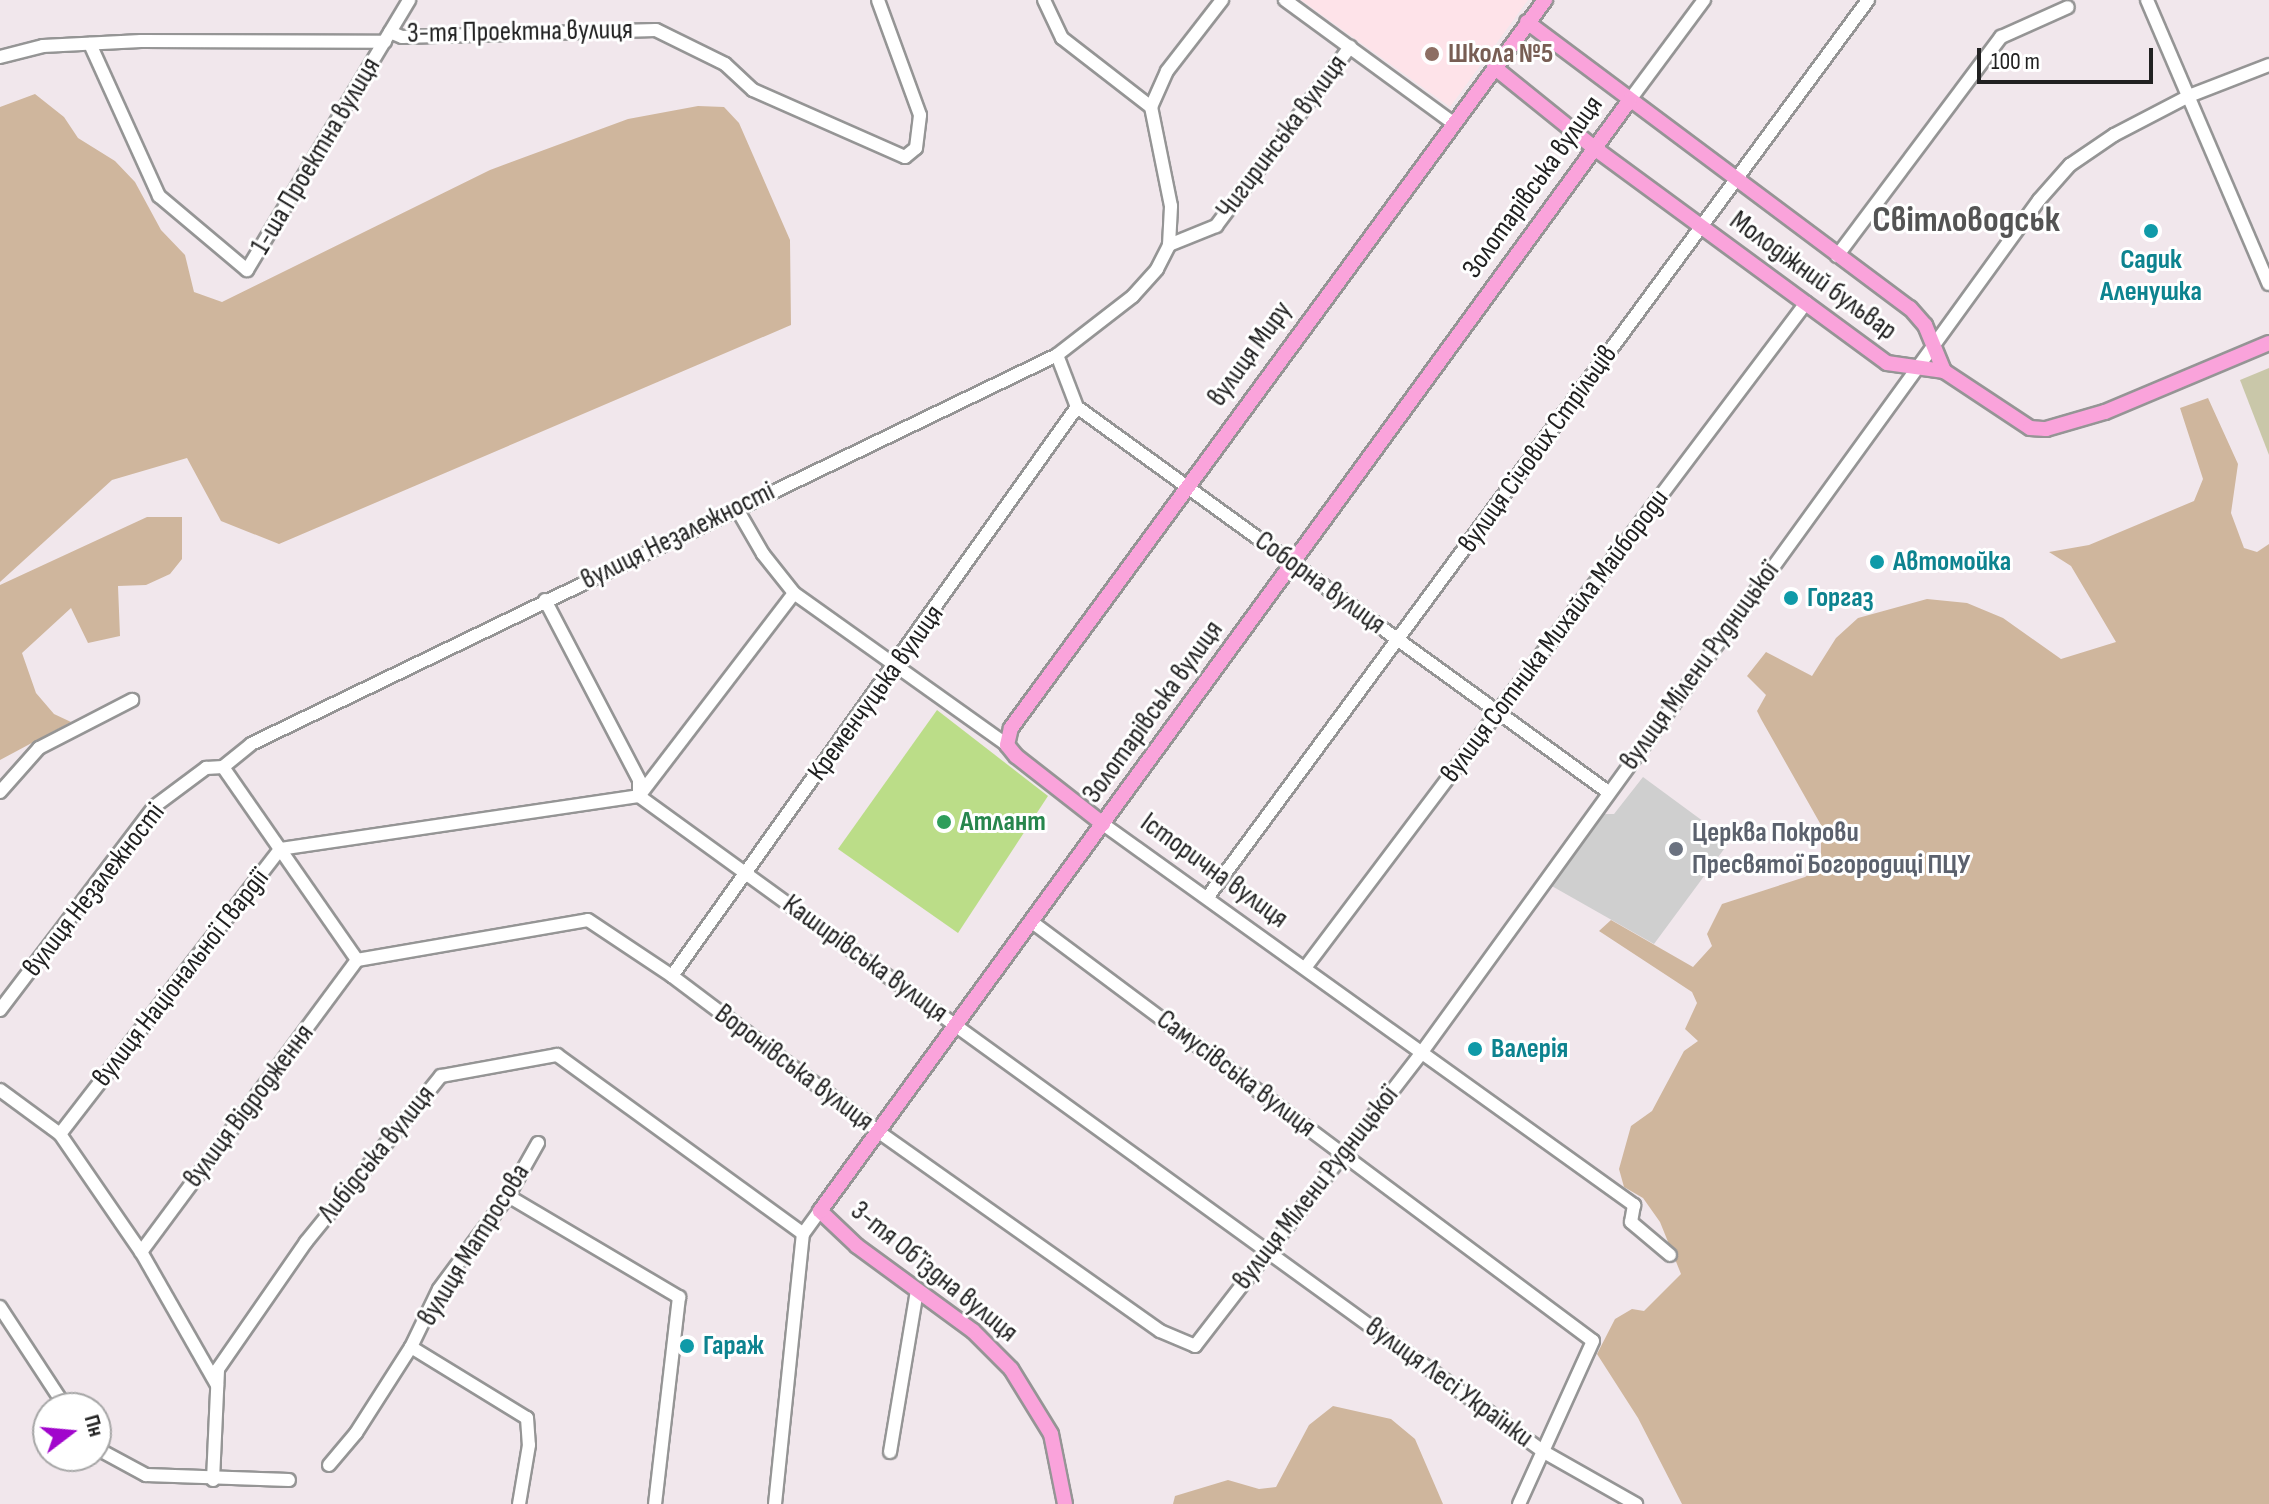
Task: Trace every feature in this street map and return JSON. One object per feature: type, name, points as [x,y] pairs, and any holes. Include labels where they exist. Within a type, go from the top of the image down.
[{"type":"main road","name":"вулиця Миру","points":[[1007,745],[1011,728],[1186,485],[1545,0]]},
{"type":"main road","name":"Молодіжний бульвар","points":[[1494,67],[1593,147],[1887,363],[1944,371],[1934,345],[1910,308],[1527,22]]},
{"type":"main road","name":"Золотарівська вулиця","points":[[820,1211],[1629,101]]},
{"type":"main road","points":[[1944,371],[2011,418],[2046,429],[2105,412],[2269,343]]},
{"type":"main road","name":"Історична вулиця","points":[[1007,745],[1103,824]]},
{"type":"main road","name":"3-тя Обʼїздна вулиця","points":[[820,1211],[983,1340],[1025,1386],[1057,1448],[1065,1504]]},
{"type":"street","name":"1-ша Проектна вулиця","points":[[90,44],[159,196],[247,270],[409,0]]},
{"type":"street","name":"3-тя Проектна вулиця","points":[[0,57],[43,46],[90,44],[656,30],[725,64],[753,90],[905,157],[916,148],[920,115],[878,0]]},
{"type":"street","points":[[1044,0],[1062,38],[1151,107],[1167,71],[1222,0]]},
{"type":"street","points":[[1285,0],[1453,123]]},
{"type":"street","name":"Золотарівська вулиця","points":[[1629,101],[1704,0]]},
{"type":"street","name":"вулиця Січових Стрільців","points":[[1207,898],[1868,0]]},
{"type":"street","points":[[2147,0],[2269,284]]},
{"type":"street","points":[[1837,256],[2001,37],[2068,7]]},
{"type":"street","name":"Чигиринська вулиця","points":[[1169,245],[1216,226],[1350,47]]},
{"type":"street","name":"вулиця Мілени Рудницької","points":[[1195,1346],[1341,1152],[1422,1052],[1916,368],[2070,165],[2189,96],[2269,65]]},
{"type":"street","name":"вулиця Незалежності","points":[[0,1010],[155,806],[206,768],[223,767],[251,744],[1057,355],[1133,296],[1157,269],[1169,245],[1171,206],[1151,107]]},
{"type":"street","name":"вулиця Сотника Михайла Майбороди","points":[[1305,968],[1806,303]]},
{"type":"street","points":[[1057,355],[1077,407]]},
{"type":"street","name":"Соборна вулиця","points":[[1077,407],[1608,792]]},
{"type":"street","name":"Кременчуцька вулиця","points":[[672,976],[895,668],[1077,407]]},
{"type":"street","name":"Історична вулиця","points":[[737,509],[763,554],[794,593],[1007,745]]},
{"type":"street","points":[[639,796],[794,593]]},
{"type":"street","points":[[545,600],[639,780],[639,796]]},
{"type":"street","points":[[0,792],[39,748],[132,700]]},
{"type":"street","points":[[223,767],[357,960]]},
{"type":"street","name":"вулиця Національної Гвардії","points":[[60,1134],[280,849],[639,796]]},
{"type":"street","name":"Каширівська вулиця","points":[[639,796],[1267,1251]]},
{"type":"street","name":"Історична вулиця","points":[[1103,824],[1634,1205],[1631,1222],[1670,1255]]},
{"type":"street","name":"Воронівська вулиця","points":[[357,960],[588,920],[672,976],[879,1132],[1160,1331],[1195,1346]]},
{"type":"street","name":"Самусівська вулиця","points":[[1032,922],[1593,1341],[1544,1452]]},
{"type":"street","name":"вулиця Відродження","points":[[141,1252],[357,960]]},
{"type":"street","name":"Либідська вулиця","points":[[213,1480],[218,1369],[306,1242],[441,1076],[557,1055],[803,1234]]},
{"type":"street","points":[[0,1090],[60,1134],[141,1252],[217,1385]]},
{"type":"street","name":"вулиця Матросова","points":[[411,1347],[439,1289],[508,1196],[538,1143]]},
{"type":"street","points":[[508,1196],[679,1297],[655,1504]]},
{"type":"street","name":"Золотарівська вулиця","points":[[803,1234],[820,1211]]},
{"type":"street","points":[[775,1504],[803,1234]]},
{"type":"street","name":"вулиця Лесі Українки","points":[[1267,1251],[1544,1452],[1636,1504]]},
{"type":"street","points":[[890,1452],[917,1290]]},
{"type":"street","points":[[0,1307],[56,1392]]},
{"type":"street","points":[[329,1465],[356,1433],[411,1347],[527,1418],[529,1445],[519,1504]]},
{"type":"street","points":[[1519,1504],[1544,1452]]},
{"type":"street","points":[[112,1457],[146,1475],[213,1480],[289,1480]]},
{"type":"shaded area","name":"Школа №5","points":[[1301,0],[1528,0],[1450,107]]},
{"type":"shaded area","points":[[35,94],[64,117],[78,138],[115,161],[135,182],[161,230],[185,255],[194,292],[222,302],[490,170],[628,119],[698,106],[724,107],[739,123],[790,240],[791,325],[279,544],[221,521],[187,458],[112,480],[0,582],[0,107]]},
{"type":"shaded area","points":[[2269,368],[2269,455],[2240,380]]},
{"type":"shaded area","points":[[2208,398],[2238,464],[2231,513],[2244,548],[2257,552],[2269,544],[2269,1504],[1682,1504],[1638,1418],[1597,1354],[1615,1319],[1632,1309],[1644,1311],[1681,1274],[1660,1222],[1643,1198],[1624,1187],[1619,1169],[1631,1126],[1652,1111],[1684,1051],[1698,1041],[1685,1029],[1697,1003],[1692,992],[1599,931],[1611,920],[1693,967],[1712,946],[1707,934],[1722,904],[1805,877],[1821,866],[1821,825],[1757,711],[1766,695],[1747,676],[1766,652],[1812,676],[1836,638],[1858,618],[1927,599],[1967,603],[2003,618],[2061,659],[2116,642],[2071,566],[2049,552],[2089,545],[2194,501],[2203,479],[2180,408]]},
{"type":"shaded area","points":[[147,517],[182,517],[182,559],[170,574],[146,585],[118,586],[120,636],[88,643],[71,608],[22,653],[36,693],[54,714],[71,722],[0,760],[0,585]]},
{"type":"shaded area","points":[[1643,777],[1730,841],[1654,944],[1550,885],[1601,814],[1614,814]]},
{"type":"shaded area","points":[[1333,1406],[1391,1419],[1415,1439],[1443,1504],[1173,1504],[1175,1496],[1228,1480],[1259,1489],[1276,1487],[1309,1425]]},
{"type":"green space","name":"Атлант","points":[[937,710],[1048,796],[958,933],[838,849]]},
{"type":"place","name":"Школа №5","points":[[1432,54]]},
{"type":"place","name":"Садик Аленушка","points":[[2151,231]]},
{"type":"place","name":"Автомойка","points":[[1877,562]]},
{"type":"place","name":"Горгаз","points":[[1791,598]]},
{"type":"place","name":"Атлант","points":[[944,822]]},
{"type":"place","name":"Церква Покрови Пресвятої Богородиці ПЦУ","points":[[1676,849]]},
{"type":"place","name":"Валерія","points":[[1475,1049]]},
{"type":"place","name":"Гараж","points":[[687,1346]]},
{"type":"district","name":"Світловодськ","points":[[1966,221]]}]
